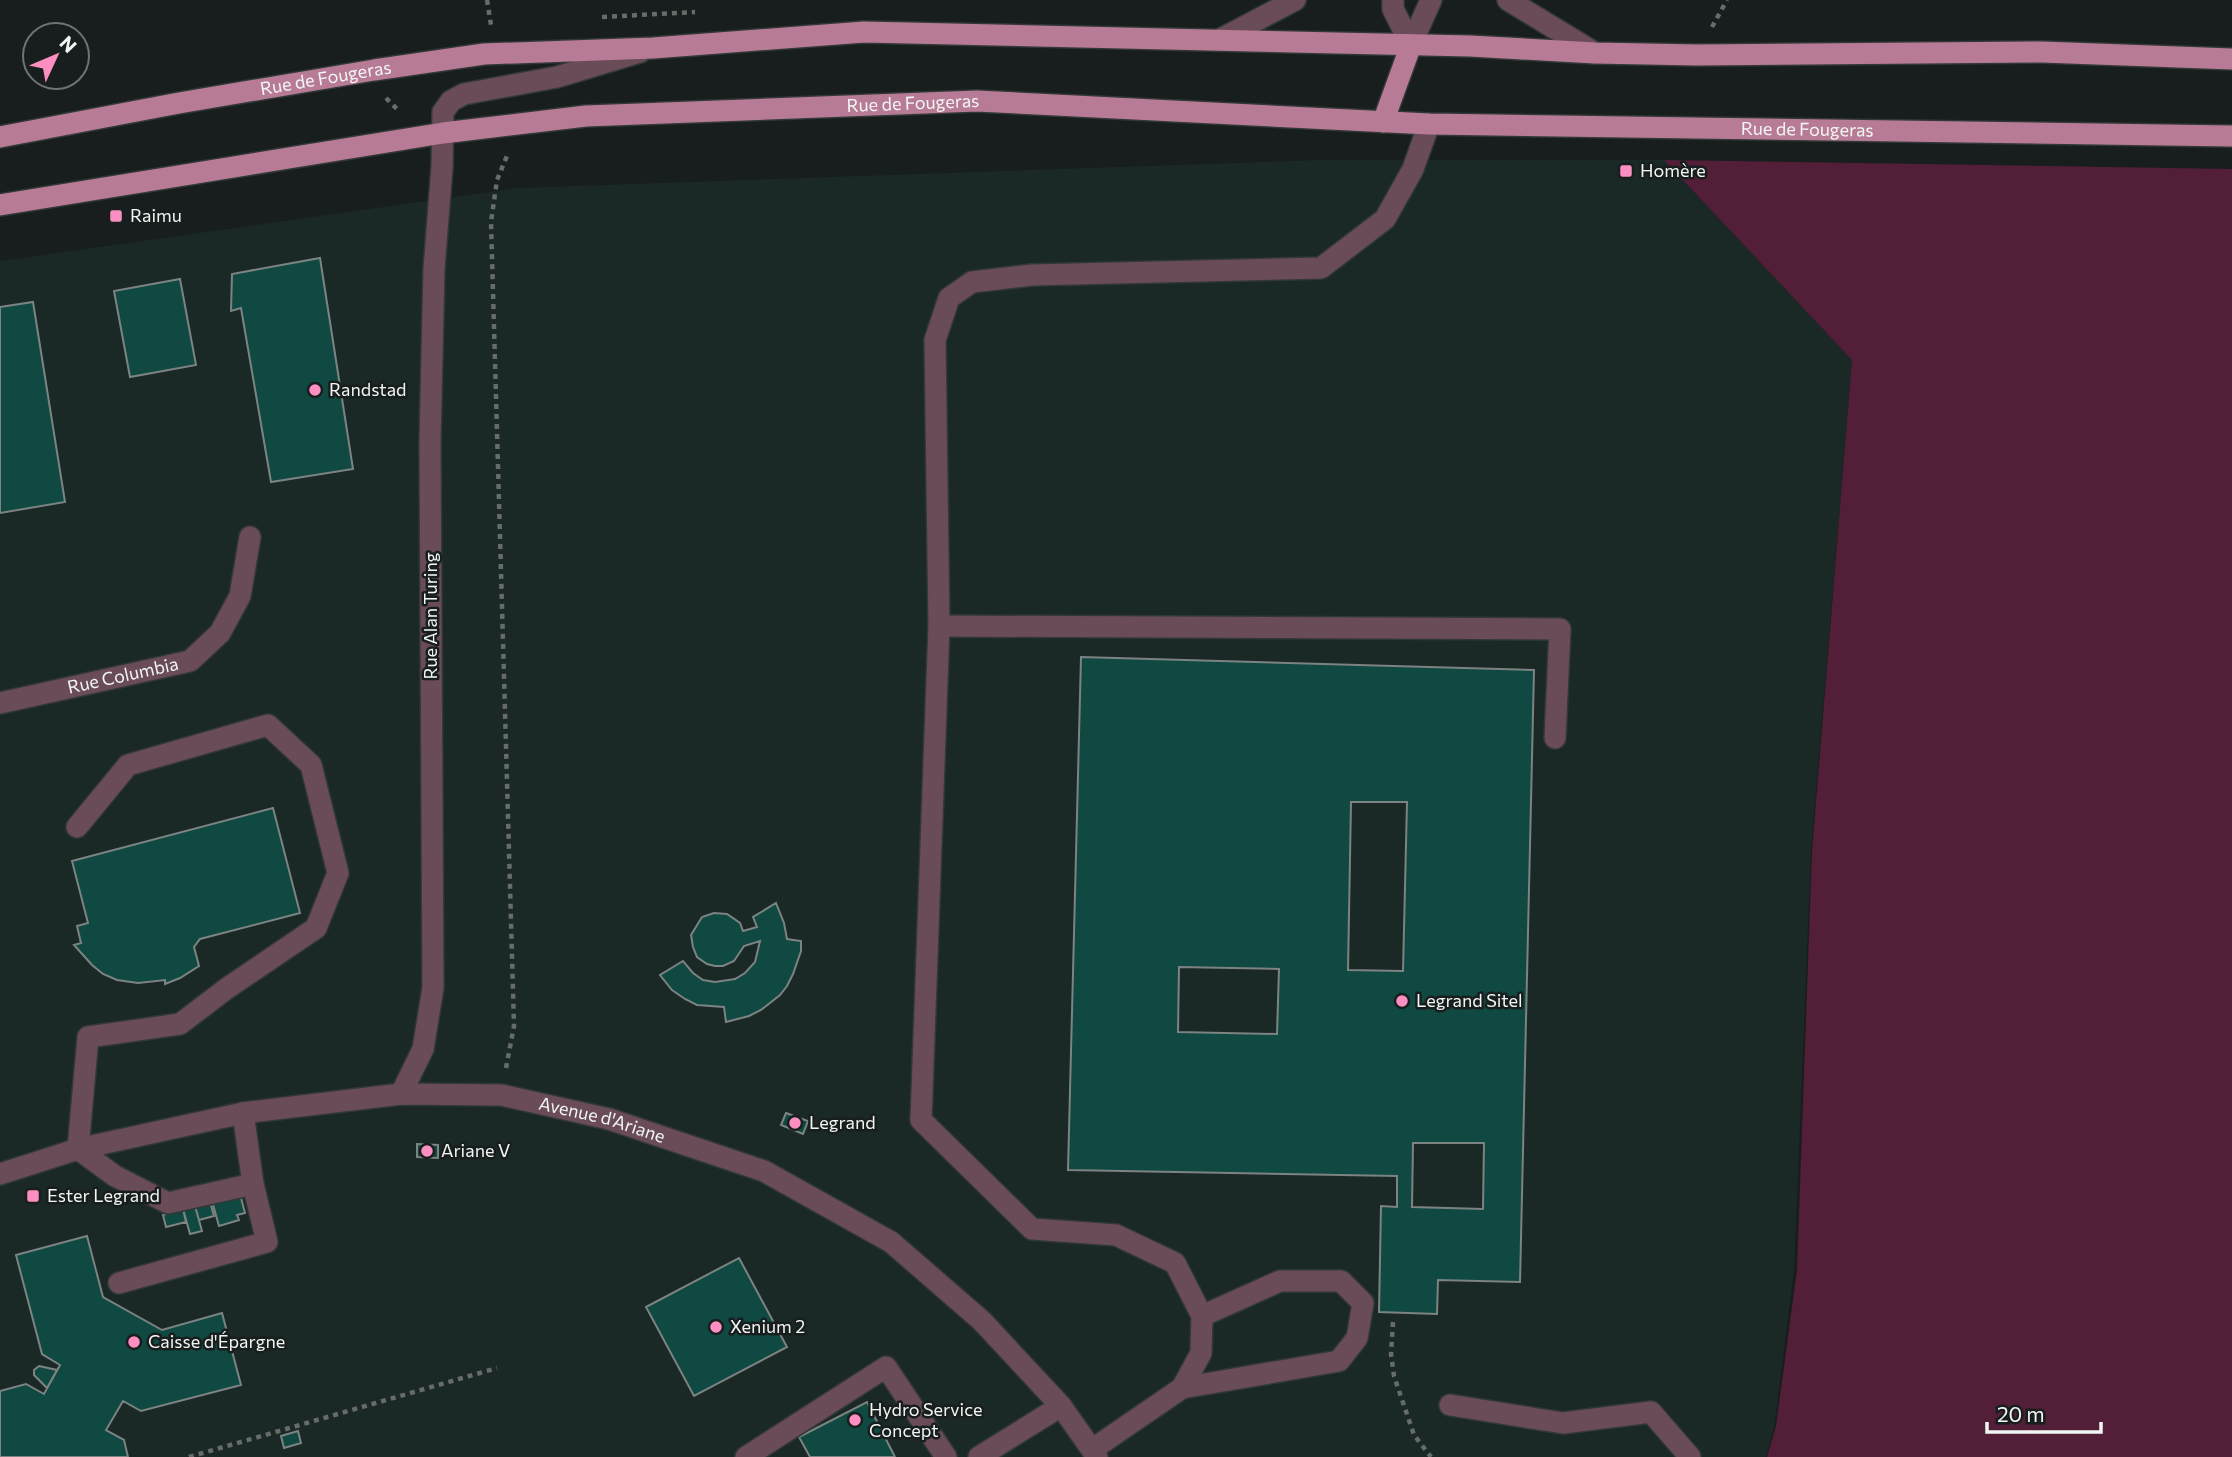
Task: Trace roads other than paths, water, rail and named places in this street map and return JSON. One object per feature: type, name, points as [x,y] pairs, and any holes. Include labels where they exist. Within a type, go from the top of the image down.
[{"type":"main road","name":"Rue de Fougeras","points":[[6,136],[192,101],[484,54],[653,48],[864,32],[1745,56],[2042,52],[2232,59]]},
{"type":"main road","points":[[1383,122],[1411,45]]},
{"type":"main road","name":"Rue de Fougeras","points":[[0,205],[443,133],[586,116],[976,101],[1429,124],[2232,136]]},
{"type":"street","points":[[1219,40],[1295,0]]},
{"type":"street","points":[[1393,0],[1393,9],[1411,45]]},
{"type":"street","points":[[1411,45],[1431,0]]},
{"type":"street","points":[[1508,0],[1595,53]]},
{"type":"street","name":"Rue de Fougeras","points":[[443,133],[443,112],[451,101],[464,94],[557,77],[653,48]]},
{"type":"street","points":[[1095,1453],[1182,1388],[1201,1353],[1202,1316],[1175,1263],[1116,1235],[1031,1229],[921,1121],[939,626],[935,340],[950,298],[972,282],[1032,275],[1321,268],[1385,219],[1413,169],[1429,124]]},
{"type":"street","name":"Rue Alan Turing","points":[[401,1094],[423,1049],[433,988],[430,442],[434,269],[443,133]]},
{"type":"street","name":"Rue Columbia","points":[[0,703],[190,662],[220,633],[240,596],[250,537]]},
{"type":"street","points":[[939,626],[1560,629],[1555,738]]},
{"type":"street","points":[[77,827],[128,765],[268,725],[311,765],[338,873],[316,928],[180,1024],[88,1037],[78,1149],[115,1176],[168,1203],[253,1184]]},
{"type":"street","name":"Avenue d'Ariane","points":[[0,1174],[78,1149],[243,1113],[401,1094],[501,1095],[609,1119],[764,1171],[891,1242],[982,1321],[1061,1406],[1095,1453]]},
{"type":"street","points":[[119,1283],[267,1242],[253,1184],[243,1113]]},
{"type":"street","points":[[1182,1388],[1339,1361],[1357,1338],[1363,1303],[1341,1281],[1280,1281],[1202,1316]]},
{"type":"street","points":[[746,1457],[886,1367],[946,1457]]},
{"type":"street","points":[[1450,1405],[1563,1423],[1651,1412],[1690,1457]]},
{"type":"street","points":[[979,1457],[1061,1406]]},
{"type":"place","name":"Homère","points":[[1626,171]]},
{"type":"place","name":"Raimu","points":[[116,216]]},
{"type":"place","name":"Randstad","points":[[315,390]]},
{"type":"place","name":"Legrand Sitel","points":[[1402,1001]]},
{"type":"place","name":"Legrand","points":[[795,1123]]},
{"type":"place","name":"Ariane V","points":[[427,1151]]},
{"type":"place","name":"Ester Legrand","points":[[33,1196]]},
{"type":"place","name":"Xenium 2","points":[[716,1327]]},
{"type":"place","name":"Caisse d'Épargne","points":[[134,1342]]},
{"type":"place","name":"Hydro Service Concept","points":[[855,1420]]}]
